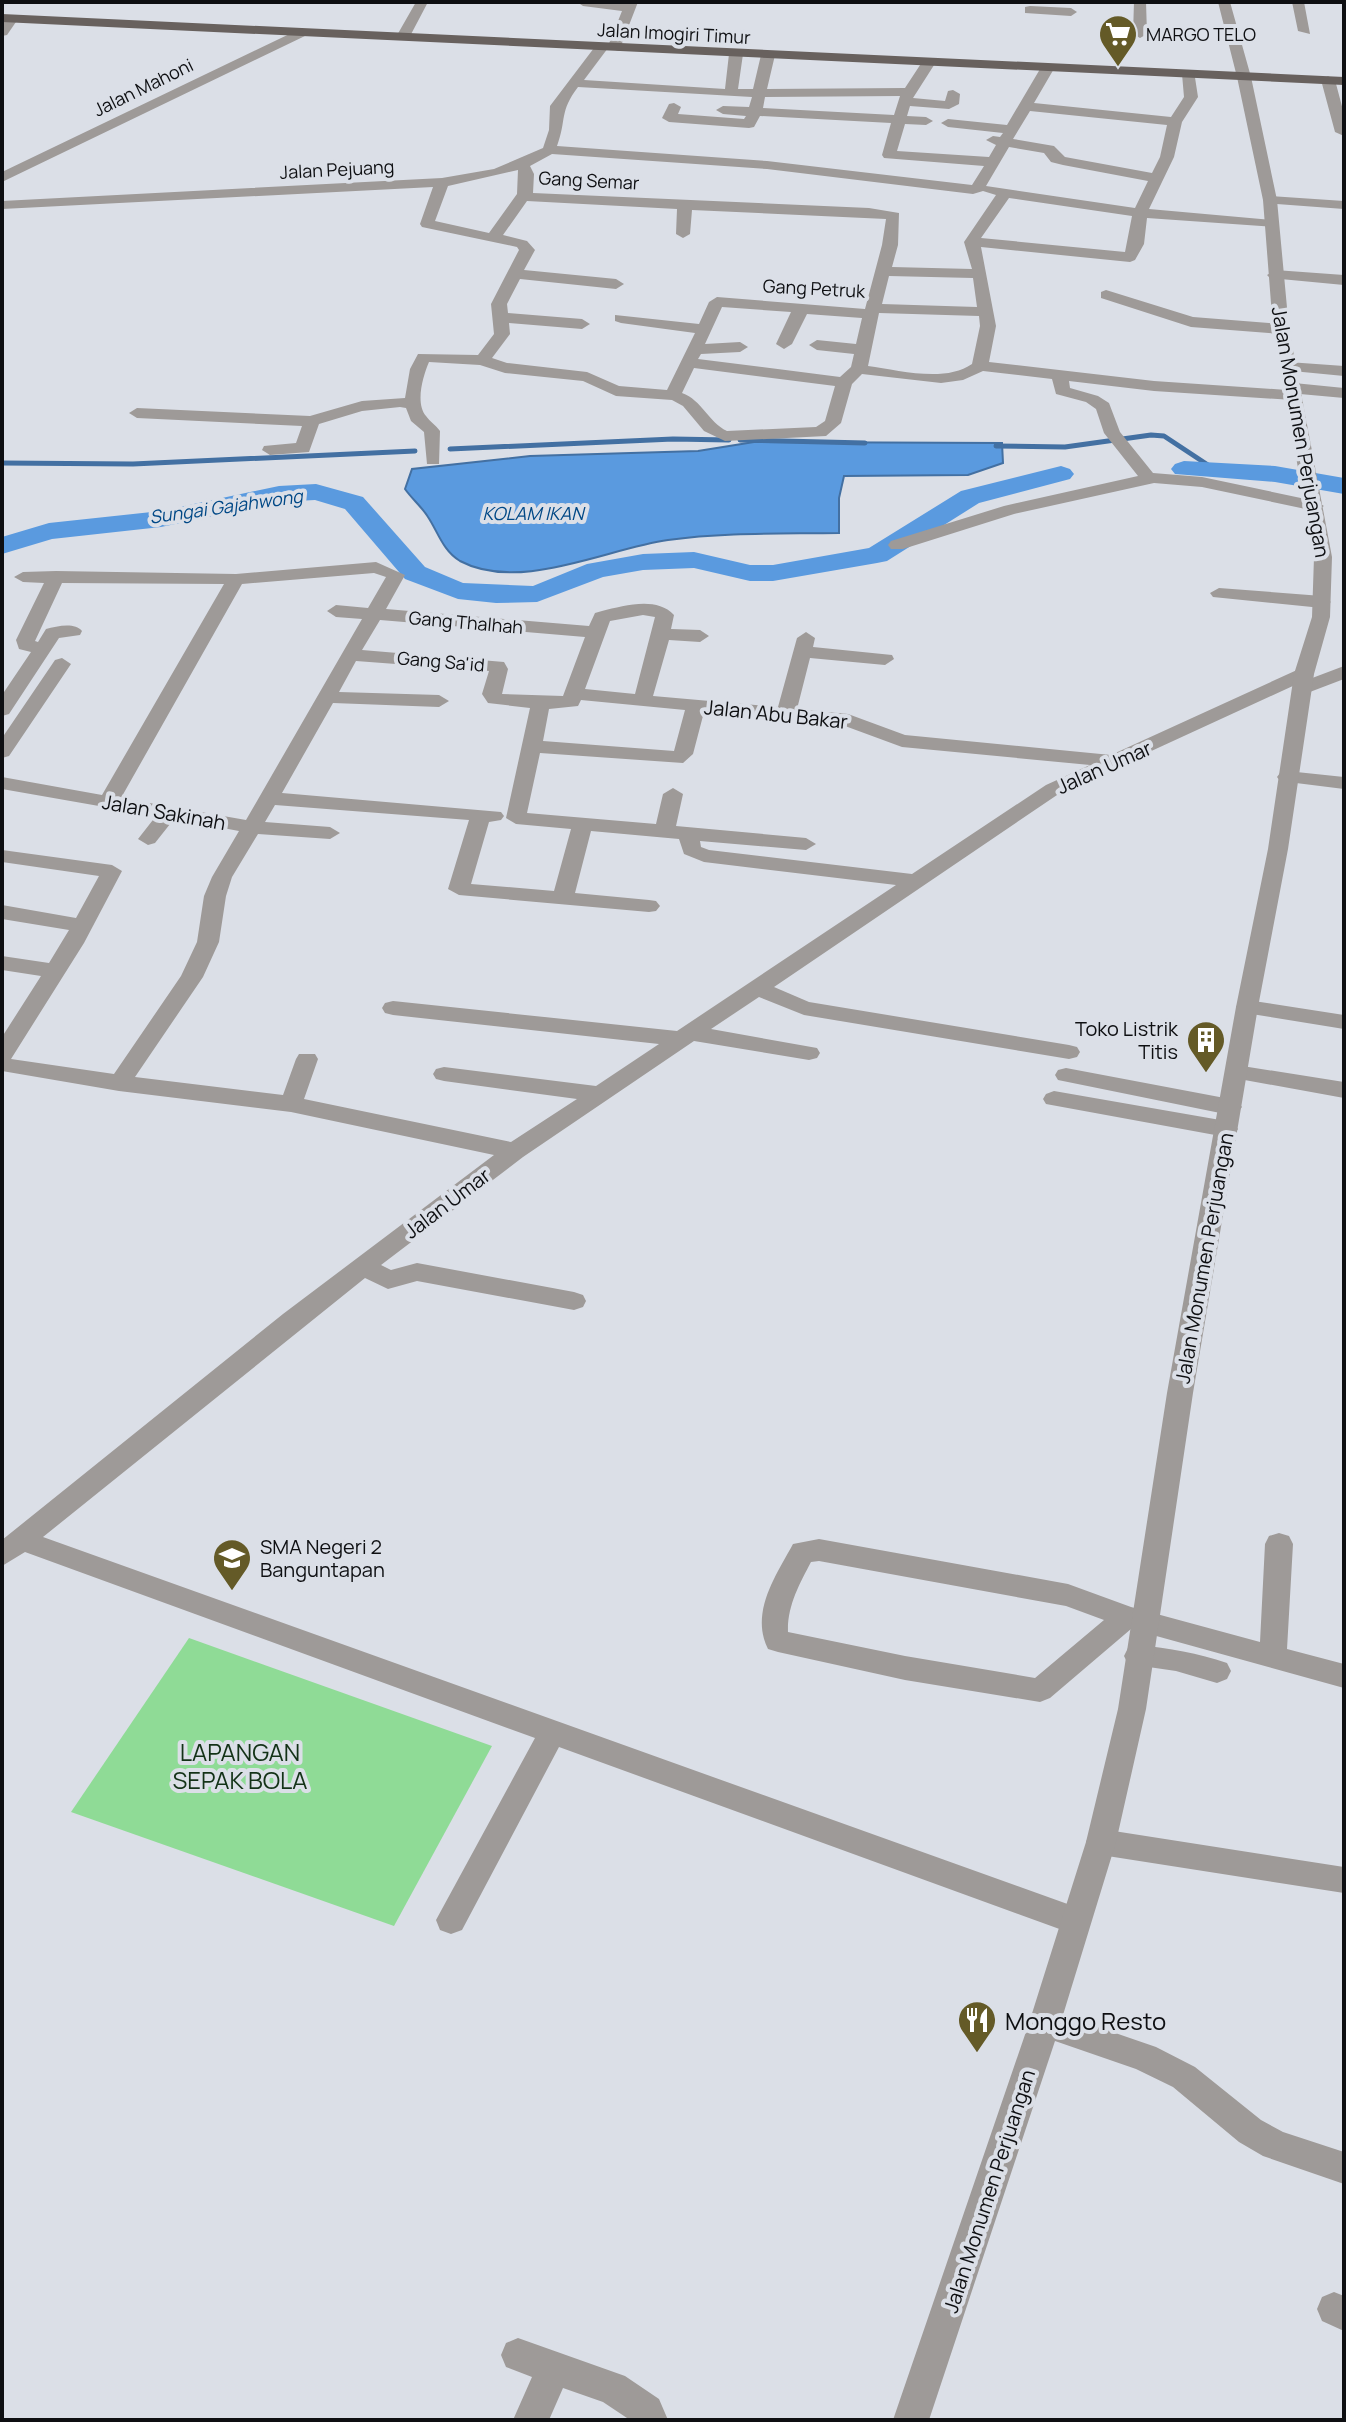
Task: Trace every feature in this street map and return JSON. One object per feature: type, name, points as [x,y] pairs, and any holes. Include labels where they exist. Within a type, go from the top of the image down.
[{"type":"main road","name":"Jalan Imogiri Timur","points":[[7,18],[1344,81]]},
{"type":"street","points":[[403,37],[422,2]]},
{"type":"street","points":[[1140,2],[1140,34]]},
{"type":"street","name":"Jalan Monumen Perjuangan","points":[[911,2420],[1045,2023],[1101,1842],[1132,1709],[1138,1656],[1135,1618],[1278,849],[1303,682],[1322,602],[1323,557],[1281,329],[1270,200],[1244,77],[1224,2]]},
{"type":"street","points":[[1298,2],[1305,31]]},
{"type":"street","points":[[549,150],[556,130],[557,106],[608,47],[631,5],[582,4]]},
{"type":"street","points":[[1030,11],[1070,7],[1075,28]]},
{"type":"street","points":[[2,32],[7,18]]},
{"type":"street","name":"Jalan Mahoni","points":[[2,178],[302,32]]},
{"type":"street","points":[[731,93],[736,54]]},
{"type":"street","points":[[742,137],[760,93],[768,55]]},
{"type":"street","points":[[860,191],[889,155],[906,96],[929,62]]},
{"type":"street","points":[[978,188],[1048,67]]},
{"type":"street","points":[[972,242],[1127,258],[1136,244],[1140,213],[1167,157],[1175,122],[1191,97],[1189,74]]},
{"type":"street","points":[[1328,80],[1342,132]]},
{"type":"street","points":[[575,83],[731,93],[906,96],[951,105],[953,94]]},
{"type":"street","points":[[1024,106],[1175,122]]},
{"type":"street","points":[[674,107],[669,118],[742,137],[899,119],[926,121]]},
{"type":"street","points":[[723,110],[742,137]]},
{"type":"street","points":[[948,123],[1049,149],[1056,159],[1158,178]]},
{"type":"street","name":"Gang Petruk","points":[[549,150],[742,137],[758,186]]},
{"type":"street","name":"Jalan Pejuang","points":[[2,205],[442,182],[522,164],[549,150]]},
{"type":"street","points":[[889,155],[994,162]]},
{"type":"street","name":"Gang Semar","points":[[522,164],[527,174],[524,195],[563,201],[685,205]]},
{"type":"street","points":[[442,182],[427,224],[527,247],[499,304],[502,334]]},
{"type":"street","name":"Gang Petruk","points":[[673,395],[717,302],[801,309],[873,306],[893,214],[860,191],[758,186]]},
{"type":"street","name":"Gang Petruk","points":[[685,205],[758,186],[860,191],[978,188],[1140,213],[1272,224]]},
{"type":"street","points":[[859,369],[951,377],[970,374],[980,366],[988,326],[972,242],[1005,193]]},
{"type":"street","points":[[494,238],[506,216],[524,195]]},
{"type":"street","points":[[1270,200],[1344,205]]},
{"type":"street","points":[[683,234],[685,205]]},
{"type":"street","points":[[883,271],[979,274]]},
{"type":"street","points":[[516,274],[616,284]]},
{"type":"street","points":[[1275,275],[1344,280]]},
{"type":"street","points":[[1106,295],[1191,322],[1281,329]]},
{"type":"street","points":[[433,460],[432,431],[415,415],[413,404],[419,363],[424,357],[482,360],[505,368],[587,377],[616,391],[684,397],[691,402],[708,429],[725,436],[820,432],[833,423],[844,382],[859,369],[873,306],[984,307]]},
{"type":"street","points":[[784,344],[801,309]]},
{"type":"street","points":[[498,317],[582,324]]},
{"type":"street","points":[[621,318],[702,329]]},
{"type":"street","points":[[482,360],[502,334],[544,332]]},
{"type":"street","points":[[817,345],[863,350]]},
{"type":"street","points":[[692,356],[740,347]]},
{"type":"street","points":[[692,356],[844,382]]},
{"type":"street","points":[[980,366],[1154,386],[1344,393]]},
{"type":"street","points":[[1288,367],[1344,371]]},
{"type":"street","points":[[1060,376],[1062,391],[1092,399],[1103,407],[1116,438],[1149,479]]},
{"type":"street","points":[[137,413],[312,421],[375,402],[389,400],[413,404]]},
{"type":"street","points":[[270,450],[303,448],[312,421]]},
{"type":"street","points":[[787,422],[833,423]]},
{"type":"street","points":[[897,545],[1010,510],[1149,479],[1202,482],[1313,497]]},
{"type":"street","points":[[23,577],[236,579],[376,567],[396,575],[252,827],[330,833]]},
{"type":"street","points":[[43,649],[26,645],[25,640],[56,576]]},
{"type":"street","points":[[108,802],[236,579]]},
{"type":"street","points":[[1219,593],[1322,602]]},
{"type":"street","points":[[516,818],[541,703],[571,702],[602,617],[658,610],[665,615],[642,701]]},
{"type":"street","name":"Gang Thalhah","points":[[336,611],[596,632]]},
{"type":"street","points":[[2,710],[53,633],[73,631]]},
{"type":"street","points":[[662,634],[700,636]]},
{"type":"street","points":[[786,713],[804,645],[885,659]]},
{"type":"street","name":"Gang Sa'id","points":[[350,655],[497,666],[499,669],[492,694],[495,699],[541,703]]},
{"type":"street","points":[[2,752],[62,664]]},
{"type":"street","name":"Jalan Umar","points":[[12,1547],[292,1320],[372,1271],[515,1151],[1053,789],[1303,682],[1344,672]]},
{"type":"street","name":"Jalan Abu Bakar","points":[[575,694],[848,720],[902,741],[1117,761]]},
{"type":"street","points":[[327,697],[439,701]]},
{"type":"street","points":[[530,746],[676,759],[683,754],[696,705]]},
{"type":"street","points":[[1287,777],[1344,783]]},
{"type":"street","name":"Jalan Sakinah","points":[[2,783],[252,827],[222,877],[215,896],[208,942],[192,977],[119,1083]]},
{"type":"street","points":[[665,831],[673,794]]},
{"type":"street","points":[[269,798],[806,844]]},
{"type":"street","points":[[148,839],[169,813]]},
{"type":"street","points":[[481,815],[459,889],[649,906]]},
{"type":"street","points":[[563,898],[583,823]]},
{"type":"street","points":[[689,832],[694,854],[915,881]]},
{"type":"street","points":[[2,856],[111,870],[73,943],[2,1055]]},
{"type":"street","points":[[2,912],[80,925]]},
{"type":"street","points":[[2,963],[55,971]]},
{"type":"street","points":[[757,988],[804,1008],[1069,1052]]},
{"type":"street","points":[[1247,1007],[1344,1022]]},
{"type":"street","points":[[393,1008],[686,1036],[809,1053]]},
{"type":"street","points":[[291,1104],[307,1059]]},
{"type":"street","points":[[2,1064],[119,1083],[291,1104],[515,1151]]},
{"type":"street","points":[[1236,1072],[1344,1090]]},
{"type":"street","points":[[444,1074],[600,1094]]},
{"type":"street","points":[[1066,1075],[1228,1118]]},
{"type":"street","points":[[1054,1099],[1228,1118]]},
{"type":"street","points":[[372,1271],[425,1273],[574,1301]]},
{"type":"street","points":[[1273,1655],[1279,1544]]},
{"type":"street","points":[[12,1547],[553,1731],[1076,1921]]},
{"type":"street","points":[[1135,1618],[1040,1690],[905,1668],[778,1641],[772,1635],[772,1623],[791,1573],[803,1552],[808,1550],[1068,1595],[1135,1618],[1344,1676]]},
{"type":"street","points":[[1138,1656],[1176,1660],[1217,1671]]},
{"type":"street","points":[[451,1920],[553,1731]]},
{"type":"street","points":[[1101,1842],[1212,1862],[1344,1880]]},
{"type":"street","points":[[1045,2023],[1145,2057],[1184,2077],[1262,2138],[1312,2160],[1344,2168]]},
{"type":"street","points":[[518,2355],[613,2388],[647,2411],[650,2420]]},
{"type":"street","points":[[531,2420],[554,2367]]},
{"type":"green space","name":"LAPANGAN SEPAK BOLA","points":[[189,1638],[492,1746],[394,1926],[71,1812]]},
{"type":"water","name":"KOLAM IKAN","points":[[754,442],[1002,443],[1003,463],[968,475],[844,476],[839,498],[839,533],[689,537],[536,571],[484,570],[460,561],[445,547],[426,513],[405,489],[412,469],[530,456],[698,451]]},
{"type":"waterway","points":[[996,446],[1065,447],[1151,435],[1164,436],[1217,471]]},
{"type":"waterway","points":[[450,449],[673,439],[729,440]]},
{"type":"waterway","points":[[740,440],[865,443]]},
{"type":"waterway","points":[[2,463],[133,464],[415,451]]},
{"type":"waterway","name":"Sungai Gajahwong","points":[[1184,469],[1275,474],[1344,486]]},
{"type":"waterway","name":"Sungai Gajahwong","points":[[2,546],[49,531],[161,519],[279,494],[316,492],[354,503],[415,573],[458,591],[496,595],[537,594],[597,570],[643,562],[694,560],[750,573],[773,573],[877,555],[970,497],[1061,474]]},
{"type":"place","name":"MARGO TELO","points":[[1118,68]]},
{"type":"place","name":"Toko Listrik Titis","points":[[1206,1074]]},
{"type":"place","name":"SMA Negeri 2 Banguntapan","points":[[232,1592]]},
{"type":"place","name":"Monggo Resto","points":[[977,2054]]}]
